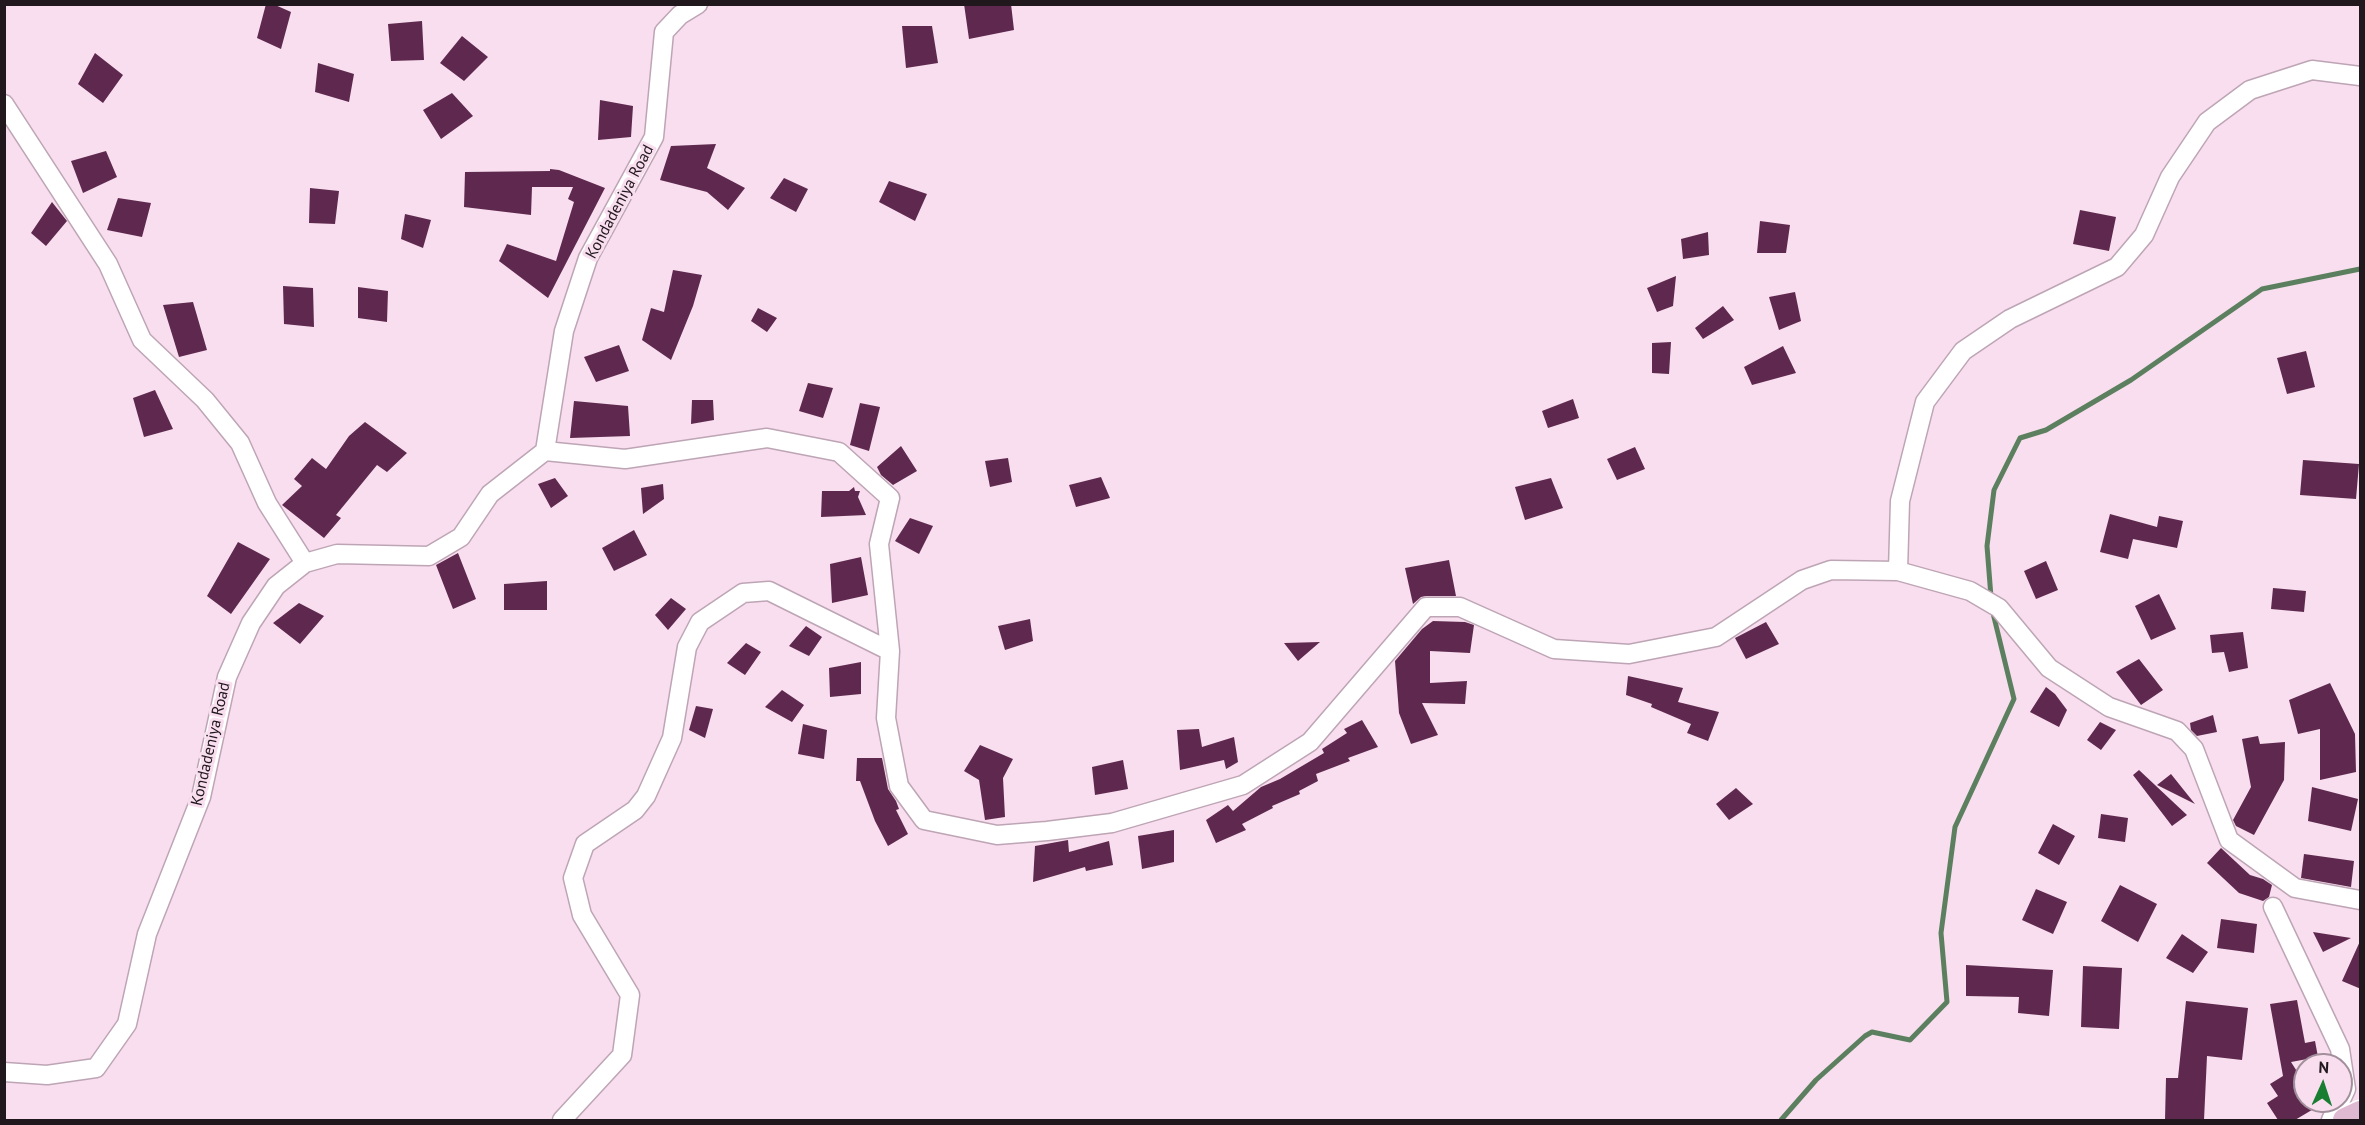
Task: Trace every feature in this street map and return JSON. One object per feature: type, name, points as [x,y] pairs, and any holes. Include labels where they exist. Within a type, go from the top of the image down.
[{"type":"main road","points":[[2345,1120],[2361,1113]]},
{"type":"street","name":"Kondadeniya Road","points":[[4,1072],[46,1075],[96,1068],[127,1024],[147,934],[201,797],[227,677],[251,623],[276,586],[305,563],[337,554],[429,556],[461,537],[490,494],[545,451],[564,331],[588,258],[654,137],[664,32],[680,15],[698,4]]},
{"type":"street","points":[[1898,571],[1900,501],[1925,402],[1963,351],[2010,319],[2117,267],[2144,235],[2170,177],[2207,122],[2250,90],[2312,70],[2361,76]]},
{"type":"street","points":[[4,104],[108,264],[142,340],[205,400],[240,443],[267,503],[305,563]]},
{"type":"street","points":[[545,451],[625,459],[767,438],[839,452],[890,498],[879,544],[890,651],[886,718],[899,786],[924,820],[997,835],[1047,831],[1112,823],[1243,785],[1310,742],[1426,607],[1460,607],[1554,649],[1629,654],[1716,637],[1802,580],[1831,570],[1898,571],[1970,591],[1999,608],[2049,668],[2109,707],[2177,731],[2194,749],[2229,840],[2295,888],[2361,900]]},
{"type":"street","points":[[562,1120],[622,1055],[630,995],[582,915],[573,878],[585,844],[635,810],[646,796],[672,738],[687,647],[700,622],[743,593],[769,591],[890,651]]},
{"type":"street","points":[[2273,907],[2341,1053]]},
{"type":"building","points":[[266,4],[273,4],[291,12],[281,49],[257,38]]},
{"type":"building","points":[[964,4],[1011,4],[1014,30],[969,39]]},
{"type":"building","points":[[422,21],[424,60],[391,61],[388,24]]},
{"type":"building","points":[[902,26],[932,26],[938,63],[906,68]]},
{"type":"building","points":[[462,36],[488,57],[464,81],[440,63]]},
{"type":"building","points":[[95,53],[123,75],[103,103],[78,84]]},
{"type":"building","points":[[318,63],[354,74],[349,102],[315,92]]},
{"type":"building","points":[[452,93],[473,116],[441,139],[423,110]]},
{"type":"building","points":[[600,100],[633,106],[631,137],[598,140]]},
{"type":"building","points":[[716,144],[707,168],[745,188],[728,210],[707,192],[660,180],[671,146]]},
{"type":"building","points":[[106,151],[117,177],[83,193],[71,161]]},
{"type":"building","points":[[550,169],[559,170],[605,188],[548,298],[499,261],[507,244],[556,261],[574,202],[568,199],[573,187],[532,187],[531,215],[464,207],[465,172],[550,171]]},
{"type":"building","points":[[784,178],[808,189],[796,212],[770,198]]},
{"type":"building","points":[[889,181],[927,194],[915,221],[879,202]]},
{"type":"building","points":[[310,188],[339,191],[335,224],[309,223]]},
{"type":"building","points":[[118,198],[151,203],[142,237],[107,230]]},
{"type":"building","points":[[52,202],[67,221],[46,246],[31,233]]},
{"type":"building","points":[[2080,210],[2116,217],[2109,251],[2073,244]]},
{"type":"building","points":[[405,214],[431,220],[423,248],[401,239]]},
{"type":"building","points":[[1760,221],[1790,225],[1786,253],[1757,253]]},
{"type":"building","points":[[1708,232],[1709,255],[1683,259],[1681,239]]},
{"type":"building","points":[[673,270],[702,275],[693,306],[671,360],[642,340],[651,308],[664,312]]},
{"type":"building","points":[[1676,276],[1673,306],[1657,312],[1647,288]]},
{"type":"building","points":[[283,286],[313,288],[314,327],[284,324]]},
{"type":"building","points":[[358,287],[388,291],[387,322],[358,318]]},
{"type":"building","points":[[1795,292],[1801,321],[1779,330],[1769,297]]},
{"type":"building","points":[[193,302],[207,350],[179,357],[163,305]]},
{"type":"building","points":[[1723,306],[1734,320],[1703,339],[1695,328]]},
{"type":"building","points":[[758,308],[777,318],[767,332],[751,321]]},
{"type":"building","points":[[1671,342],[1669,374],[1652,373],[1652,343]]},
{"type":"building","points":[[619,345],[629,371],[596,382],[584,357]]},
{"type":"building","points":[[1783,346],[1796,373],[1752,385],[1744,367]]},
{"type":"building","points":[[2306,351],[2315,387],[2287,394],[2277,358]]},
{"type":"building","points":[[808,383],[833,388],[823,418],[799,411]]},
{"type":"building","points":[[155,390],[173,429],[144,437],[133,398]]},
{"type":"building","points":[[1573,399],[1579,418],[1548,428],[1542,411]]},
{"type":"building","points":[[692,400],[713,400],[714,420],[691,424]]},
{"type":"building","points":[[574,401],[628,406],[630,436],[570,438]]},
{"type":"building","points":[[860,403],[880,407],[869,451],[850,445]]},
{"type":"building","points":[[365,422],[407,453],[387,472],[377,465],[336,515],[341,518],[324,538],[282,505],[302,486],[294,479],[312,458],[326,469],[349,436]]},
{"type":"building","points":[[901,446],[917,471],[893,485],[881,475],[877,467]]},
{"type":"building","points":[[1635,447],[1645,469],[1617,480],[1607,459]]},
{"type":"building","points":[[1008,458],[1012,482],[990,487],[985,461]]},
{"type":"building","points":[[2303,460],[2359,464],[2356,499],[2300,495]]},
{"type":"building","points":[[1101,477],[1110,498],[1076,507],[1069,485]]},
{"type":"building","points":[[555,478],[568,496],[551,508],[538,484]]},
{"type":"building","points":[[1551,478],[1563,508],[1525,520],[1515,487]]},
{"type":"building","points":[[663,484],[664,499],[643,514],[641,488]]},
{"type":"building","points":[[854,487],[855,491],[860,491],[858,497],[866,515],[821,517],[822,491],[849,491]]},
{"type":"building","points":[[2110,514],[2157,527],[2159,516],[2183,521],[2177,548],[2133,539],[2128,559],[2100,552]]},
{"type":"building","points":[[910,518],[933,526],[919,554],[895,541]]},
{"type":"building","points":[[634,530],[647,555],[614,571],[602,548]]},
{"type":"building","points":[[238,542],[270,559],[231,614],[207,596]]},
{"type":"building","points":[[458,553],[476,599],[453,609],[436,565]]},
{"type":"building","points":[[861,557],[868,595],[832,603],[830,564]]},
{"type":"building","points":[[1449,560],[1456,596],[1426,596],[1413,604],[1405,568]]},
{"type":"building","points":[[2046,561],[2058,590],[2036,599],[2024,571]]},
{"type":"building","points":[[547,581],[547,610],[504,610],[504,584]]},
{"type":"building","points":[[2273,588],[2306,591],[2304,612],[2271,609]]},
{"type":"building","points":[[2159,594],[2176,629],[2151,640],[2135,606]]},
{"type":"building","points":[[671,598],[686,609],[668,630],[655,615]]},
{"type":"building","points":[[299,603],[324,616],[300,644],[273,623]]},
{"type":"building","points":[[1030,619],[1033,641],[1005,650],[998,626]]},
{"type":"building","points":[[1433,621],[1465,622],[1474,625],[1470,653],[1430,651],[1430,683],[1467,681],[1465,704],[1422,703],[1438,735],[1411,744],[1399,713],[1395,661],[1422,629]]},
{"type":"building","points":[[1766,622],[1779,644],[1746,659],[1735,638]]},
{"type":"building","points":[[806,626],[822,637],[809,656],[789,646]]},
{"type":"building","points":[[2243,632],[2248,668],[2229,672],[2224,652],[2212,653],[2210,635]]},
{"type":"building","points":[[1320,642],[1298,661],[1284,643]]},
{"type":"building","points":[[746,643],[761,652],[745,675],[727,663]]},
{"type":"building","points":[[2139,659],[2163,690],[2141,705],[2116,672]]},
{"type":"building","points":[[861,662],[861,694],[830,697],[829,668]]},
{"type":"building","points":[[1628,676],[1683,688],[1678,702],[1719,712],[1708,741],[1687,733],[1691,724],[1651,707],[1652,704],[1626,695]]},
{"type":"building","points":[[2330,683],[2355,734],[2356,772],[2320,780],[2320,729],[2298,734],[2289,700]]},
{"type":"building","points":[[2046,687],[2055,694],[2067,710],[2059,727],[2030,712]]},
{"type":"building","points":[[782,690],[804,705],[792,722],[765,707]]},
{"type":"building","points":[[696,706],[713,709],[705,738],[689,730]]},
{"type":"building","points":[[2213,715],[2217,732],[2197,736],[2191,730],[2190,723]]},
{"type":"building","points":[[1362,720],[1378,747],[1348,758],[1350,761],[1316,774],[1318,781],[1299,791],[1300,794],[1272,806],[1273,808],[1242,824],[1246,830],[1216,843],[1206,820],[1228,805],[1233,811],[1261,787],[1280,779],[1324,753],[1322,749],[1347,733],[1344,729]]},
{"type":"building","points":[[2100,722],[2116,730],[2101,750],[2087,740]]},
{"type":"building","points":[[803,724],[827,730],[824,759],[798,754]]},
{"type":"building","points":[[1199,729],[1202,747],[1234,737],[1238,762],[1226,769],[1224,760],[1180,770],[1177,730]]},
{"type":"building","points":[[2258,736],[2260,744],[2285,742],[2284,780],[2254,835],[2236,826],[2233,820],[2251,787],[2242,739]]},
{"type":"building","points":[[980,745],[1013,759],[1003,778],[1005,817],[985,820],[979,780],[964,771]]},
{"type":"building","points":[[857,758],[882,758],[888,789],[896,801],[899,809],[896,810],[908,834],[888,846],[875,821],[860,781],[856,781]]},
{"type":"building","points":[[1123,760],[1128,789],[1095,795],[1092,767]]},
{"type":"building","points":[[2139,770],[2187,815],[2172,826],[2133,775]]},
{"type":"building","points":[[2171,774],[2195,804],[2157,785]]},
{"type":"building","points":[[2312,787],[2358,799],[2351,831],[2308,821]]},
{"type":"building","points":[[1736,788],[1753,804],[1729,820],[1716,804]]},
{"type":"building","points":[[2101,814],[2128,818],[2125,842],[2098,838]]},
{"type":"building","points":[[2053,824],[2075,836],[2059,865],[2038,853]]},
{"type":"building","points":[[1174,830],[1174,862],[1142,869],[1138,836]]},
{"type":"building","points":[[1068,840],[1069,852],[1109,841],[1113,865],[1086,871],[1085,867],[1033,882],[1035,846]]},
{"type":"building","points":[[2221,848],[2250,875],[2272,885],[2269,897],[2263,901],[2239,893],[2207,863]]},
{"type":"building","points":[[2304,854],[2354,861],[2351,887],[2301,878]]},
{"type":"building","points":[[2120,885],[2157,904],[2138,942],[2101,921]]},
{"type":"building","points":[[2036,889],[2067,902],[2053,934],[2022,920]]},
{"type":"building","points":[[2221,919],[2257,924],[2254,953],[2217,948]]},
{"type":"building","points":[[2313,932],[2351,938],[2323,952]]},
{"type":"building","points":[[2182,934],[2208,952],[2193,973],[2166,958]]},
{"type":"building","points":[[2361,939],[2361,989],[2342,981]]},
{"type":"building","points":[[1966,965],[2053,970],[2049,1016],[2018,1013],[2019,997],[1966,996]]},
{"type":"building","points":[[2083,966],[2122,968],[2119,1029],[2081,1027]]},
{"type":"building","points":[[2297,1000],[2305,1043],[2315,1041],[2317,1053],[2293,1053],[2293,1062],[2291,1062],[2293,1065],[2293,1113],[2307,1113],[2295,1120],[2278,1120],[2267,1103],[2278,1096],[2270,1084],[2283,1076],[2270,1004]]},
{"type":"building","points":[[2186,1001],[2248,1008],[2242,1060],[2207,1056],[2204,1120],[2165,1120],[2166,1078],[2178,1078]]},
{"type":"waterway","points":[[1991,597],[1987,546],[1994,490],[2020,438],[2046,430],[2131,380],[2262,289],[2360,269]]},
{"type":"waterway","points":[[1781,1120],[1816,1080],[1865,1036],[1872,1032],[1910,1040],[1947,1002],[1941,933],[1955,827],[2014,699],[1992,609]]}]
